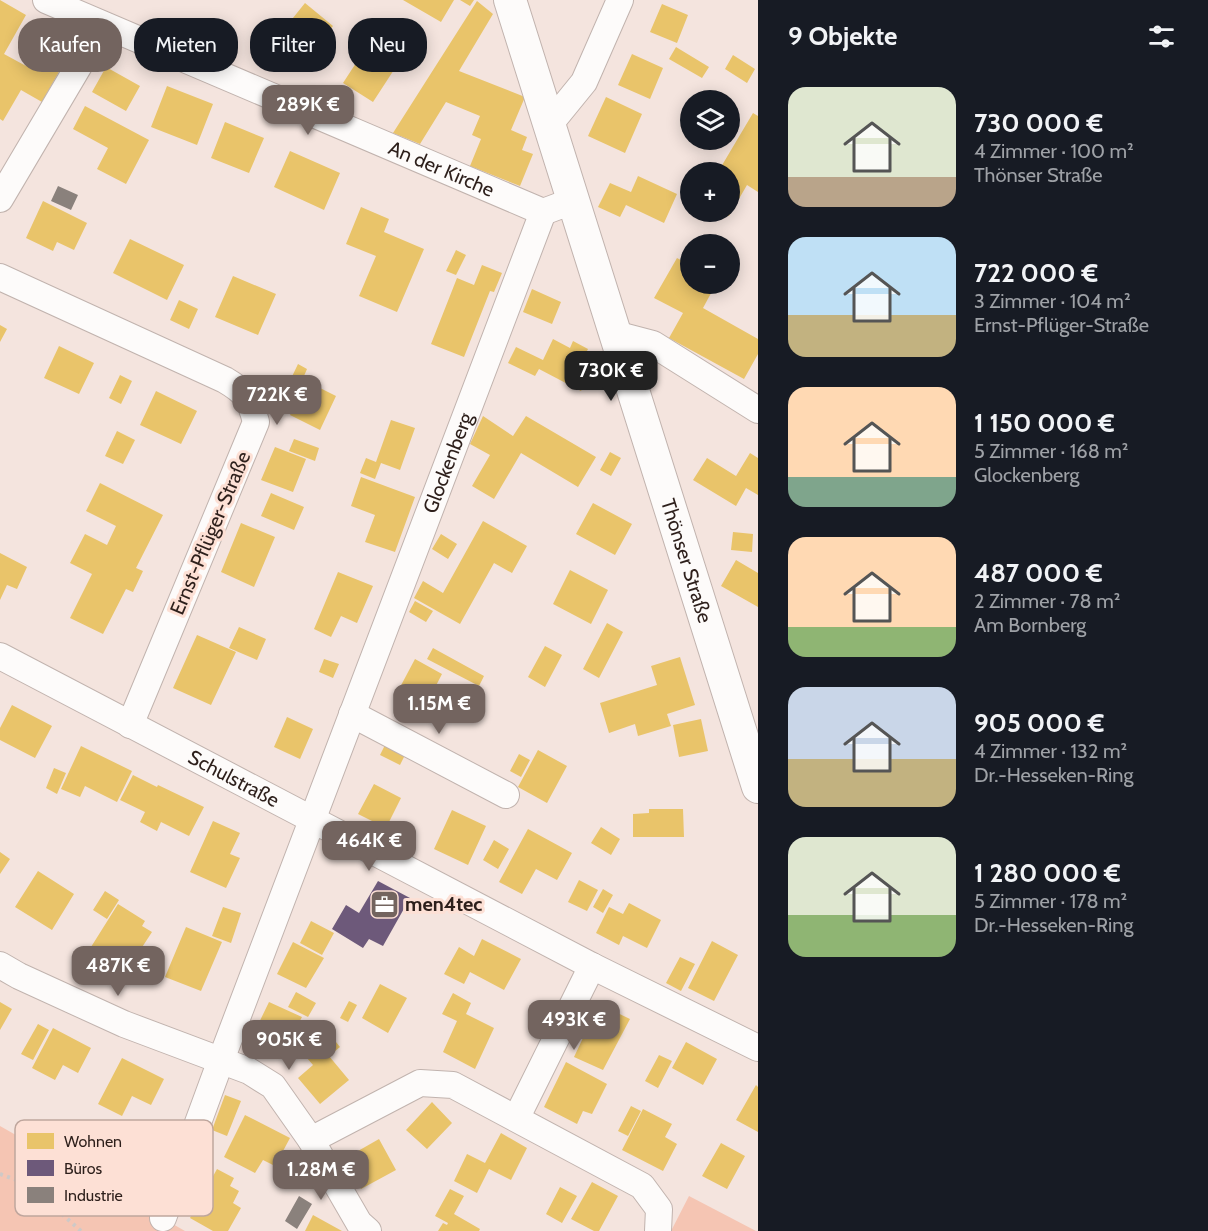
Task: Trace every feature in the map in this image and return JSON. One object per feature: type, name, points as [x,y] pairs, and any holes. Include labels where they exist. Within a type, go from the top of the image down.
[{"type":"street","name":"An der Kirche","points":[[46,0],[85,18]]},
{"type":"street","name":"Thönser Straße","points":[[510,0],[758,787]]},
{"type":"street","points":[[549,125],[584,82],[620,0]]},
{"type":"street","name":"An der Kirche","points":[[122,34],[543,212]]},
{"type":"street","points":[[0,199],[76,72]]},
{"type":"street","points":[[543,212],[573,200]]},
{"type":"street","name":"Glockenberg","points":[[199,1120],[543,212]]},
{"type":"street","name":"Ernst-Pflüger-Straße","points":[[0,277],[225,380],[242,390],[250,401],[256,422],[130,725]]},
{"type":"street","points":[[615,334],[653,344],[758,410]]},
{"type":"street","name":"Schulstraße","points":[[0,656],[592,966],[758,1048]]},
{"type":"street","points":[[352,714],[506,795]]},
{"type":"street","points":[[0,965],[124,1024],[249,1071],[273,1086],[311,1140],[359,1223],[368,1231]]},
{"type":"street","points":[[517,1117],[592,966]]},
{"type":"street","points":[[311,1140],[420,1083],[453,1085],[517,1117],[642,1186],[659,1209],[658,1231]]},
{"type":"path","points":[[0,1174],[15,1179]]},
{"type":"path","points":[[64,1216],[81,1231]]},
{"type":"shaded area","points":[[0,1126],[15,1135],[15,1216],[159,1216],[185,1231],[0,1231]]},
{"type":"shaded area","points":[[689,1196],[756,1231],[671,1231]]},
{"type":"building: Wohnen","points":[[0,0],[26,15],[24,18],[18,18],[18,29],[4,54],[18,62],[18,72],[59,72],[42,102],[21,90],[3,121],[0,119]]},
{"type":"building: Wohnen","points":[[403,0],[454,0],[441,22]]},
{"type":"building: Wohnen","points":[[460,0],[474,0],[470,6]]},
{"type":"building: Wohnen","points":[[477,1],[493,14],[459,71],[525,97],[511,130],[527,137],[522,150],[533,154],[520,186],[470,166],[481,139],[472,135],[480,116],[446,102],[420,144],[393,133]]},
{"type":"building: Wohnen","points":[[305,3],[323,18],[293,18]]},
{"type":"building: Wohnen","points":[[662,4],[688,15],[677,43],[650,32]]},
{"type":"building: Wohnen","points":[[676,47],[709,67],[702,78],[669,59]]},
{"type":"building: Wohnen","points":[[632,54],[663,68],[650,99],[618,85]]},
{"type":"building: Wohnen","points":[[733,55],[755,69],[747,83],[725,69]]},
{"type":"building: Wohnen","points":[[103,72],[115,72],[140,86],[126,111],[92,92]]},
{"type":"building: Wohnen","points":[[350,72],[393,72],[373,102],[343,83]]},
{"type":"building: Wohnen","points":[[167,86],[213,104],[197,145],[151,127]]},
{"type":"building: Wohnen","points":[[606,97],[642,114],[625,153],[588,136]]},
{"type":"building: Wohnen","points":[[85,106],[149,140],[126,184],[97,169],[108,148],[73,129]]},
{"type":"building: Wohnen","points":[[753,113],[758,116],[758,192],[747,185],[740,197],[740,162],[724,162],[731,150],[740,150],[740,135]]},
{"type":"building: Wohnen","points":[[225,122],[264,138],[249,173],[211,158]]},
{"type":"building: Wohnen","points":[[290,151],[340,173],[324,210],[274,187]]},
{"type":"building: Wohnen","points":[[638,176],[677,194],[664,223],[626,205],[620,217],[598,207],[610,183],[631,192]]},
{"type":"building: Wohnen","points":[[43,201],[87,223],[74,250],[57,242],[53,251],[26,238]]},
{"type":"building: Wohnen","points":[[361,207],[389,219],[384,232],[424,249],[397,312],[359,296],[376,256],[346,244]]},
{"type":"building: Wohnen","points":[[130,239],[184,265],[167,300],[113,273]]},
{"type":"building: Wohnen","points":[[456,250],[466,255],[456,275],[446,271]]},
{"type":"building: Wohnen","points":[[677,258],[680,260],[680,294],[711,294],[703,308],[758,339],[758,354],[744,379],[669,338],[683,313],[654,298]]},
{"type":"building: Wohnen","points":[[482,265],[502,273],[494,292],[490,291],[464,357],[431,344],[457,278],[474,285]]},
{"type":"building: Wohnen","points":[[233,276],[276,294],[258,335],[215,317]]},
{"type":"building: Wohnen","points":[[532,289],[561,302],[552,324],[523,312]]},
{"type":"building: Wohnen","points":[[179,300],[198,309],[189,329],[170,320]]},
{"type":"building: Wohnen","points":[[0,325],[7,329],[0,342]]},
{"type":"building: Wohnen","points":[[553,339],[570,348],[573,341],[588,349],[585,355],[596,361],[581,391],[539,369],[535,376],[508,363],[516,347],[543,360]]},
{"type":"building: Wohnen","points":[[59,346],[94,363],[79,394],[44,378]]},
{"type":"building: Wohnen","points":[[298,364],[307,369],[297,392],[287,387]]},
{"type":"building: Wohnen","points":[[120,375],[132,381],[121,404],[109,398]]},
{"type":"building: Wohnen","points":[[306,381],[336,396],[320,430],[290,415]]},
{"type":"building: Wohnen","points":[[156,391],[197,411],[181,444],[140,425]]},
{"type":"building: Wohnen","points":[[483,416],[513,436],[526,416],[596,457],[578,487],[521,453],[494,499],[472,486],[490,455],[470,444]]},
{"type":"building: Wohnen","points":[[391,420],[415,428],[400,470],[381,463],[375,479],[360,473],[366,458],[376,462]]},
{"type":"building: Wohnen","points":[[117,431],[135,440],[123,464],[105,456]]},
{"type":"building: Wohnen","points":[[294,439],[319,448],[315,461],[289,451]]},
{"type":"building: Wohnen","points":[[275,447],[306,459],[293,492],[261,480]]},
{"type":"building: Wohnen","points":[[610,452],[621,458],[611,476],[600,470]]},
{"type":"building: Wohnen","points":[[750,453],[758,458],[758,495],[746,488],[736,506],[693,480],[707,458],[736,476]]},
{"type":"building: Wohnen","points":[[361,477],[415,497],[395,552],[365,542],[375,515],[351,506]]},
{"type":"building: Wohnen","points":[[100,483],[163,515],[136,568],[143,571],[133,592],[126,589],[103,634],[70,618],[92,574],[70,563],[85,534],[107,545],[116,526],[86,511]]},
{"type":"building: Wohnen","points":[[271,493],[304,507],[294,530],[261,516]]},
{"type":"building: Wohnen","points":[[593,503],[632,524],[615,555],[576,534]]},
{"type":"building: Wohnen","points":[[483,521],[527,546],[512,573],[494,563],[460,624],[414,598],[423,581],[443,593]]},
{"type":"building: Wohnen","points":[[241,523],[275,537],[254,587],[221,572]]},
{"type":"building: Wohnen","points":[[733,532],[753,534],[752,552],[731,550]]},
{"type":"building: Wohnen","points":[[441,534],[457,544],[448,559],[432,549]]},
{"type":"building: Wohnen","points":[[0,553],[27,567],[17,589],[7,585],[0,600]]},
{"type":"building: Wohnen","points":[[736,560],[758,573],[758,607],[721,586]]},
{"type":"building: Wohnen","points":[[570,570],[608,590],[591,624],[553,604]]},
{"type":"building: Wohnen","points":[[338,572],[373,586],[357,623],[341,616],[331,637],[314,629]]},
{"type":"building: Wohnen","points":[[415,601],[433,611],[426,622],[409,612]]},
{"type":"building: Wohnen","points":[[607,623],[623,632],[599,678],[583,669]]},
{"type":"building: Wohnen","points":[[239,627],[266,639],[257,660],[229,648]]},
{"type":"building: Wohnen","points":[[197,635],[236,652],[211,705],[173,688]]},
{"type":"building: Wohnen","points":[[545,646],[562,655],[545,687],[528,677]]},
{"type":"building: Wohnen","points":[[433,648],[484,676],[479,686],[427,659]]},
{"type":"building: Wohnen","points":[[680,657],[695,705],[667,714],[671,726],[638,736],[635,724],[609,733],[600,703],[657,685],[651,666]]},
{"type":"building: Wohnen","points":[[324,659],[339,664],[333,678],[319,672]]},
{"type":"building: Wohnen","points":[[415,659],[442,674],[426,705],[398,691]]},
{"type":"building: Wohnen","points":[[12,705],[52,726],[35,758],[0,740],[0,728]]},
{"type":"building: Wohnen","points":[[287,717],[313,729],[300,759],[274,747]]},
{"type":"building: Wohnen","points":[[701,719],[708,751],[679,757],[673,725]]},
{"type":"building: Wohnen","points":[[388,739],[408,749],[400,765],[380,755]]},
{"type":"building: Wohnen","points":[[81,746],[132,771],[117,802],[85,786],[80,797],[61,789]]},
{"type":"building: Wohnen","points":[[538,750],[567,766],[547,803],[518,787]]},
{"type":"building: Wohnen","points":[[519,754],[530,760],[521,777],[510,771]]},
{"type":"building: Wohnen","points":[[54,768],[66,773],[57,794],[46,788]]},
{"type":"building: Wohnen","points":[[133,775],[204,807],[189,836],[161,822],[157,831],[140,822],[145,812],[120,800]]},
{"type":"building: Wohnen","points":[[374,784],[401,798],[386,828],[358,814]]},
{"type":"building: Wohnen","points":[[649,809],[683,809],[684,837],[633,837],[633,814],[649,813]]},
{"type":"building: Wohnen","points":[[452,810],[486,826],[468,865],[434,849]]},
{"type":"building: Wohnen","points":[[213,821],[240,833],[230,854],[240,858],[226,888],[190,872]]},
{"type":"building: Wohnen","points":[[601,827],[620,839],[611,855],[591,843]]},
{"type":"building: Wohnen","points":[[528,829],[572,853],[557,880],[536,869],[522,894],[499,882]]},
{"type":"building: Wohnen","points":[[494,840],[509,849],[498,869],[483,860]]},
{"type":"building: Wohnen","points":[[0,852],[10,859],[0,874]]},
{"type":"building: Wohnen","points":[[38,871],[74,894],[52,930],[15,907]]},
{"type":"building: Wohnen","points":[[579,880],[598,890],[587,911],[568,902]]},
{"type":"building: Wohnen","points":[[603,889],[613,895],[603,913],[593,907]]},
{"type":"building: Wohnen","points":[[105,891],[119,900],[107,919],[93,910]]},
{"type":"building: Wohnen","points":[[629,903],[661,920],[647,948],[623,936],[619,945],[596,933],[609,907],[623,914]]},
{"type":"building: Wohnen","points":[[118,904],[145,921],[142,926],[152,932],[137,955],[129,950],[119,965],[91,947]]},
{"type":"building: Wohnen","points":[[223,907],[241,913],[231,943],[212,936]]},
{"type":"building: Wohnen","points":[[311,921],[334,933],[322,955],[300,943]]},
{"type":"building: Wohnen","points":[[186,927],[222,942],[201,991],[165,977]]},
{"type":"building: Wohnen","points":[[482,939],[521,959],[504,990],[470,972],[464,984],[444,974],[459,947],[474,956]]},
{"type":"building: Wohnen","points":[[712,941],[738,955],[714,1001],[688,988]]},
{"type":"building: Wohnen","points":[[293,942],[324,958],[306,988],[277,974]]},
{"type":"building: Wohnen","points":[[680,957],[695,964],[681,991],[666,983]]},
{"type":"building: Wohnen","points":[[380,984],[407,998],[388,1033],[362,1018]]},
{"type":"building: Wohnen","points":[[296,992],[316,1003],[308,1017],[288,1007]]},
{"type":"building: Wohnen","points":[[453,993],[471,1003],[466,1014],[494,1028],[475,1069],[443,1052],[457,1021],[442,1014]]},
{"type":"building: Wohnen","points":[[349,1001],[357,1005],[348,1022],[340,1018]]},
{"type":"building: Wohnen","points":[[0,1002],[12,1009],[0,1030]]},
{"type":"building: Wohnen","points":[[269,1002],[302,1017],[286,1047],[254,1033]]},
{"type":"building: Wohnen","points":[[599,1004],[630,1019],[603,1070],[574,1057]]},
{"type":"building: Wohnen","points":[[38,1024],[49,1030],[33,1060],[21,1054]]},
{"type":"building: Wohnen","points":[[53,1028],[91,1048],[78,1073],[63,1065],[55,1080],[32,1068]]},
{"type":"building: Wohnen","points":[[332,1037],[340,1047],[329,1056],[349,1080],[320,1104],[298,1078],[313,1065],[307,1058]]},
{"type":"building: Wohnen","points":[[686,1042],[717,1059],[703,1085],[672,1068]]},
{"type":"building: Wohnen","points":[[659,1055],[672,1061],[658,1088],[645,1081]]},
{"type":"building: Wohnen","points":[[122,1058],[164,1079],[151,1105],[132,1096],[122,1116],[98,1104]]},
{"type":"building: Wohnen","points":[[566,1062],[607,1084],[592,1114],[583,1111],[577,1124],[544,1107]]},
{"type":"building: Wohnen","points":[[756,1085],[758,1087],[758,1132],[736,1120]]},
{"type":"building: Wohnen","points":[[225,1095],[241,1101],[227,1136],[213,1130]]},
{"type":"building: Wohnen","points":[[432,1102],[452,1123],[427,1149],[406,1130]]},
{"type":"building: Wohnen","points":[[631,1106],[641,1111],[628,1136],[618,1131]]},
{"type":"building: Wohnen","points":[[643,1109],[672,1124],[665,1137],[677,1144],[663,1171],[622,1150]]},
{"type":"building: Wohnen","points":[[245,1115],[290,1138],[275,1166],[263,1160],[255,1173],[224,1157]]},
{"type":"building: Wohnen","points":[[501,1133],[527,1148],[511,1180],[489,1169],[477,1193],[454,1181],[467,1154],[485,1163]]},
{"type":"building: Wohnen","points":[[379,1139],[396,1170],[361,1189],[344,1159]]},
{"type":"building: Wohnen","points":[[721,1143],[745,1156],[727,1189],[702,1176]]},
{"type":"building: Wohnen","points":[[217,1169],[234,1178],[230,1186],[239,1191],[233,1203],[241,1208],[228,1231],[213,1231],[190,1218],[191,1216],[213,1216],[213,1176]]},
{"type":"building: Wohnen","points":[[592,1182],[618,1196],[599,1231],[594,1231],[571,1219]]},
{"type":"building: Wohnen","points":[[560,1187],[577,1196],[562,1223],[546,1214]]},
{"type":"building: Wohnen","points":[[450,1189],[464,1196],[454,1214],[480,1229],[479,1231],[438,1231],[443,1223],[447,1225],[448,1223],[435,1216]]},
{"type":"building: Wohnen","points":[[313,1215],[342,1231],[305,1231]]},
{"type":"building: Büros","points":[[378,881],[410,898],[383,946],[369,939],[363,948],[332,929],[346,905],[359,913]]},
{"type":"building: Industrie","points":[[58,186],[78,195],[71,210],[51,201]]},
{"type":"building: Industrie","points":[[299,1196],[312,1204],[297,1229],[285,1221]]},
{"type":"place","name":"men4tec","points":[[384,904]]}]
